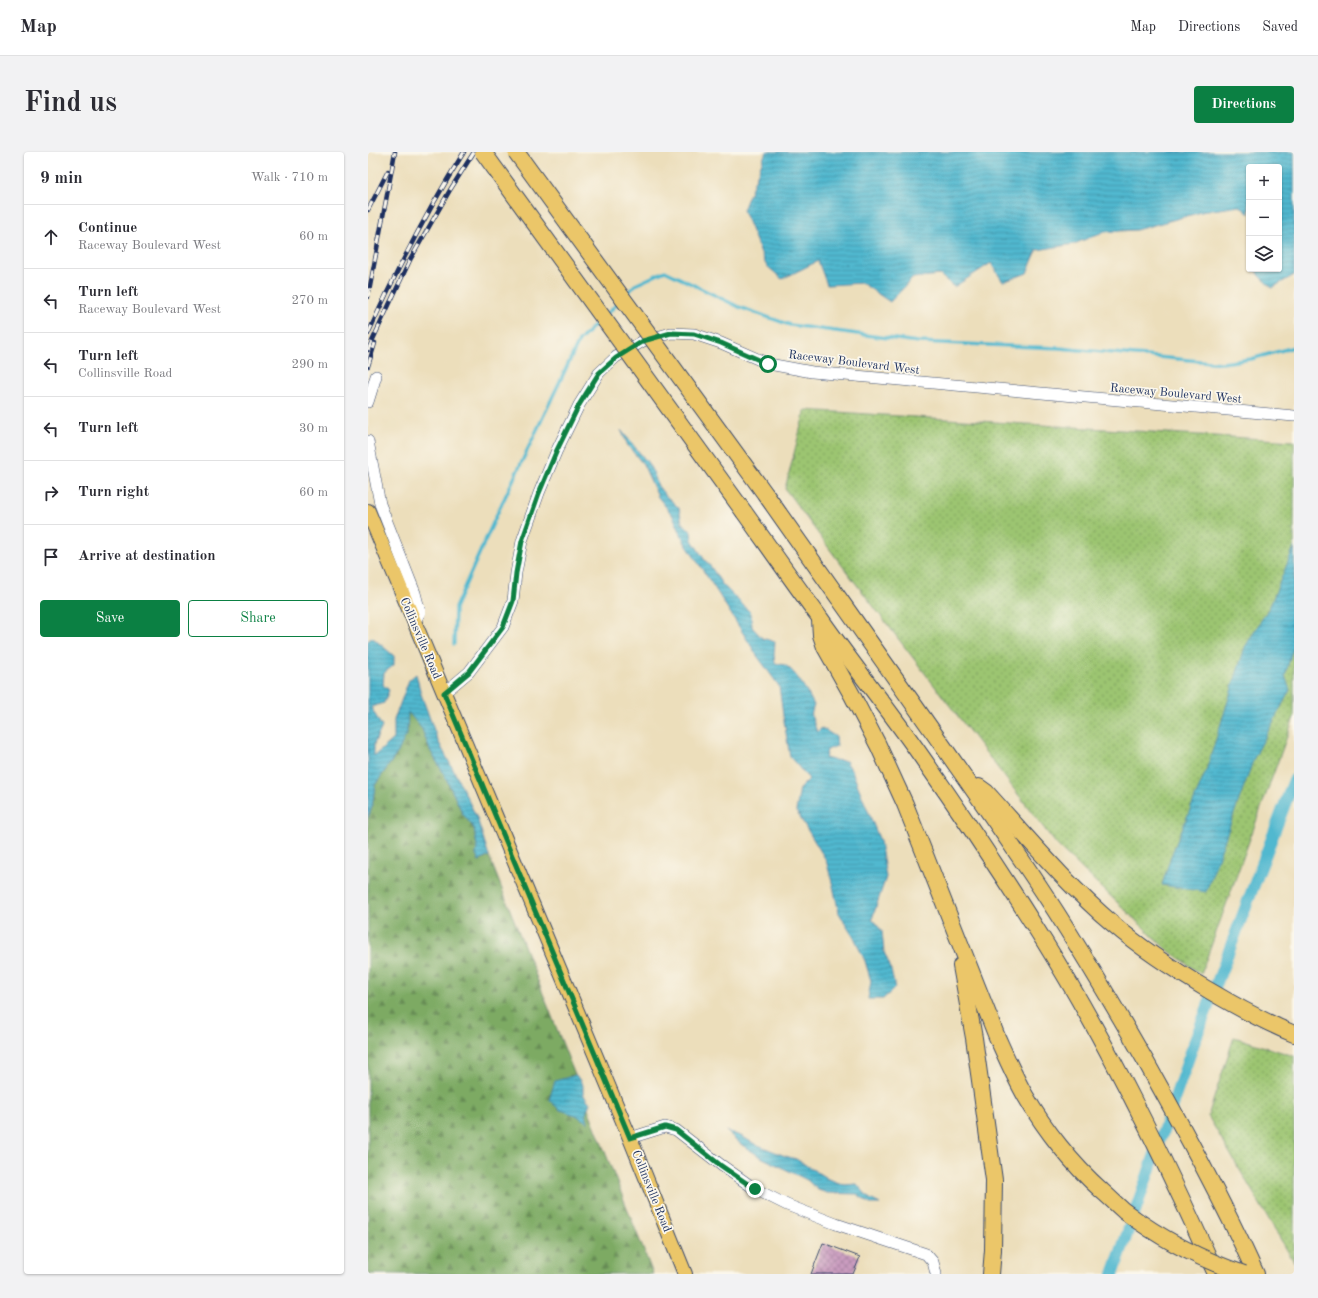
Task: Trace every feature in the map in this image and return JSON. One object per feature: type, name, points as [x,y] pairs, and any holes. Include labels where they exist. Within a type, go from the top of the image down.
[{"type":"highway","points":[[483,152],[820,618],[919,752],[1045,942],[1089,1018],[1141,1115],[1175,1182],[1216,1274]]},
{"type":"highway","points":[[516,152],[766,495],[1022,860],[1109,997],[1191,1142],[1256,1274]]},
{"type":"highway","points":[[820,618],[821,635],[825,647],[878,745],[904,804],[997,1037],[1026,1098],[1068,1156],[1091,1181],[1124,1210],[1159,1234],[1191,1252],[1244,1274]]},
{"type":"highway","points":[[962,774],[986,792],[1069,883],[1112,923],[1146,951],[1241,1010],[1294,1034]]},
{"type":"highway","points":[[954,927],[974,1038],[994,1180],[993,1250],[991,1274]]},
{"type":"main road","name":"Collinsville Road","points":[[368,511],[630,1138],[685,1274]]},
{"type":"street","name":"Raceway Boulevard West","points":[[444,693],[469,672],[503,627],[513,601],[522,541],[539,493],[557,450],[579,405],[599,373],[616,358],[643,341],[671,333],[694,334],[721,343],[768,364],[812,372],[1294,416]]},
{"type":"street","points":[[368,402],[376,376]]},
{"type":"street","points":[[368,441],[380,504],[415,593],[420,612],[414,623]]},
{"type":"street","points":[[630,1138],[665,1127],[676,1130],[720,1165],[755,1189],[794,1208],[836,1224],[926,1254],[933,1262],[936,1274]]},
{"type":"green space","points":[[805,410],[1294,441],[1294,717],[1201,974],[1165,948],[1057,845],[785,489]]},
{"type":"green space","points":[[408,711],[422,729],[430,750],[444,774],[463,814],[474,828],[477,846],[476,855],[479,861],[489,856],[653,1274],[368,1274],[368,818],[372,807],[375,785],[398,752]]},
{"type":"green space","points":[[1234,1037],[1294,1056],[1294,1262],[1208,1116]]},
{"type":"water","points":[[766,152],[1294,152],[1294,275],[1272,288],[1258,275],[1257,272],[1282,272],[1282,164],[1246,164],[1246,211],[1240,206],[1205,211],[1136,230],[1103,232],[1074,244],[1037,250],[1027,273],[1003,282],[991,263],[954,287],[940,275],[913,278],[890,302],[862,283],[827,285],[818,261],[782,279],[766,265],[743,210]]},
{"type":"water","points":[[621,430],[648,463],[658,486],[679,508],[682,523],[691,531],[692,540],[704,559],[722,584],[751,613],[752,627],[762,638],[775,642],[775,663],[785,665],[789,668],[806,690],[814,705],[811,715],[817,732],[822,728],[836,737],[837,746],[827,750],[825,758],[846,761],[852,771],[880,841],[886,877],[872,919],[882,931],[884,952],[890,966],[895,988],[883,999],[868,999],[871,981],[865,961],[854,937],[839,913],[826,860],[796,811],[800,788],[809,779],[790,757],[779,686],[758,657],[685,543],[673,516],[658,497],[643,464],[628,446]]},
{"type":"water","points":[[1294,547],[1294,647],[1285,676],[1290,690],[1254,758],[1206,892],[1162,885],[1171,856],[1206,771],[1245,647],[1270,606]]},
{"type":"water","points":[[372,637],[394,656],[394,665],[384,673],[383,685],[389,690],[384,703],[371,707],[382,727],[374,744],[374,756],[394,739],[394,720],[409,680],[416,674],[421,694],[438,741],[477,818],[489,856],[479,861],[476,855],[477,846],[474,828],[463,814],[444,774],[430,750],[422,729],[408,712],[407,733],[398,752],[375,785],[372,807],[368,818],[368,641]]},
{"type":"water","points":[[576,1075],[583,1085],[583,1094],[590,1103],[586,1113],[588,1123],[576,1115],[560,1110],[549,1100],[555,1081]]},
{"type":"water","points":[[726,1131],[741,1136],[753,1143],[785,1156],[796,1159],[828,1179],[845,1185],[857,1184],[870,1199],[880,1204],[870,1204],[857,1194],[827,1193],[818,1190],[807,1180],[761,1157],[742,1145]]},
{"type":"building","points":[[823,1243],[860,1257],[853,1274],[811,1274]]},
{"type":"waterway","points":[[626,295],[635,285],[665,271],[739,307],[790,325],[918,342],[1059,348],[1222,363],[1251,359],[1294,347]]},
{"type":"waterway","points":[[606,315],[620,301]]},
{"type":"waterway","points":[[454,644],[455,608],[497,514],[579,341],[600,320]]},
{"type":"waterway","points":[[1113,1274],[1194,1043],[1294,780]]},
{"type":"railway","points":[[368,297],[395,152]]},
{"type":"railway","points":[[368,334],[390,287],[437,196],[464,152]]},
{"type":"railway","points":[[368,350],[410,260],[450,190],[474,152]]},
{"type":"railway","points":[[368,210],[388,171]]},
{"type":"railway","points":[[368,366],[375,343]]},
{"type":"route","points":[[755,1189],[720,1165],[676,1130],[665,1127],[630,1138],[444,693],[469,672],[503,627],[513,601],[522,541],[539,493],[557,450],[579,405],[599,373],[616,358],[643,341],[671,333],[694,334],[721,343],[768,364]]}]
